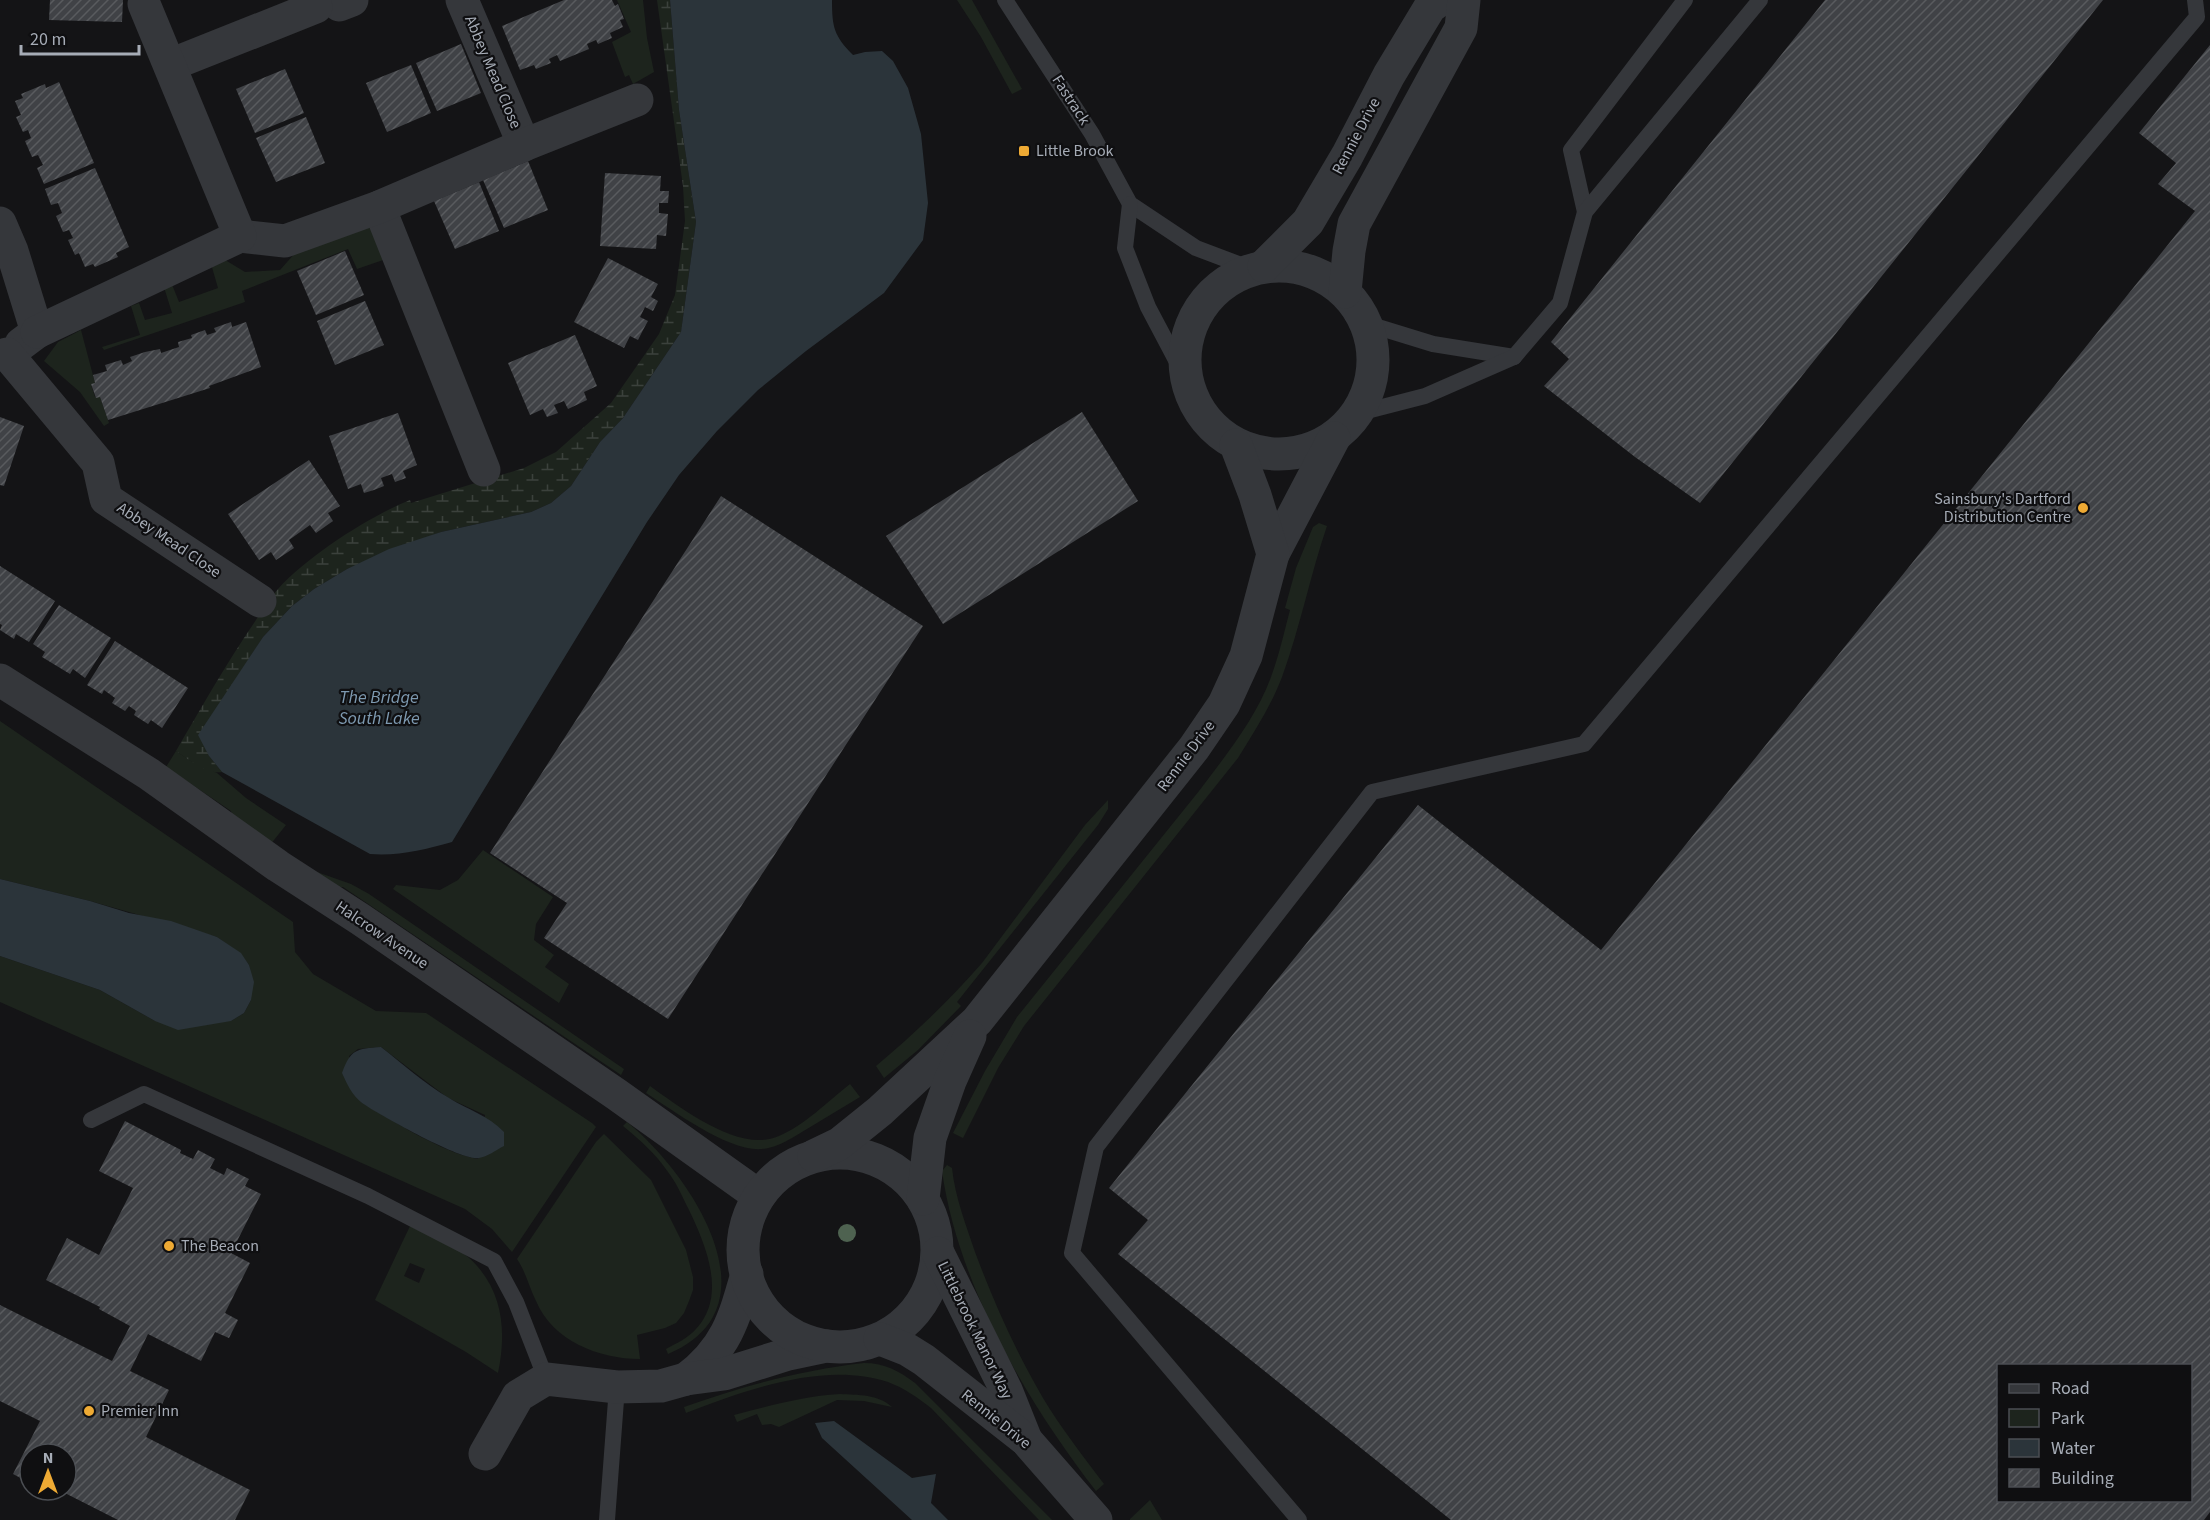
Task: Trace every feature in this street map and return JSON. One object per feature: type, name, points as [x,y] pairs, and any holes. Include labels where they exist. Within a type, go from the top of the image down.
[{"type":"street","name":"Abbey Mead Close","points":[[462,0],[525,145]]},
{"type":"street","name":"Rennie Drive","points":[[1334,438],[1302,453],[1270,455],[1236,445],[1210,426],[1192,399],[1186,379],[1186,338],[1197,311],[1216,289],[1232,276],[1256,267],[1308,222],[1347,156],[1389,75],[1430,7],[1440,0]]},
{"type":"street","points":[[1345,292],[1354,224],[1461,28],[1464,0]]},
{"type":"street","points":[[144,4],[240,236]]},
{"type":"street","points":[[170,65],[336,4]]},
{"type":"street","name":"Abbey Mead Close","points":[[260,601],[106,499],[98,463],[4,357],[37,332],[240,236],[285,241],[379,207],[637,100]]},
{"type":"street","points":[[379,207],[484,470]]},
{"type":"street","points":[[0,223],[12,251],[37,332]]},
{"type":"street","name":"Rennie Drive","points":[[814,1156],[845,1153],[876,1159],[903,1175],[923,1199],[934,1225],[938,1254],[933,1280],[921,1304],[903,1324],[880,1339],[853,1346],[826,1346],[800,1338],[776,1324],[754,1296],[743,1263],[745,1228],[759,1196],[783,1171],[838,1144],[880,1111],[977,1021],[1194,747],[1224,704],[1246,656],[1273,554],[1334,438],[1359,413],[1372,385],[1375,355],[1368,324],[1356,302],[1345,292],[1308,270],[1256,267]]},
{"type":"street","points":[[1236,445],[1255,495],[1273,554]]},
{"type":"street","name":"Halcrow Avenue","points":[[0,680],[149,774],[278,866],[360,919],[587,1074],[759,1196]]},
{"type":"street","name":"Rennie Drive","points":[[923,1199],[930,1138],[950,1081],[977,1021]]},
{"type":"street","name":"Littlebrook Manor Way","points":[[938,1254],[1006,1390],[1026,1440]]},
{"type":"street","points":[[686,1379],[704,1365],[726,1336],[736,1313],[747,1274]]},
{"type":"street","name":"Rennie Drive","points":[[880,1339],[908,1350],[924,1360],[1026,1440],[1096,1520]]},
{"type":"street","points":[[485,1454],[518,1396],[546,1378],[617,1387],[661,1386],[686,1379],[724,1374],[788,1353],[826,1346]]},
{"type":"lane","name":"Fastrack","points":[[1005,0],[1092,134],[1130,204],[1196,248],[1256,267]]},
{"type":"lane","points":[[1585,212],[1571,150],[1685,0]]},
{"type":"lane","points":[[1359,413],[1425,396],[1514,357],[1560,303],[1585,212],[1760,0]]},
{"type":"lane","points":[[1299,1520],[1072,1253],[1096,1147],[1372,792],[1584,744],[2197,16],[2195,0]]},
{"type":"lane","points":[[1130,204],[1125,248],[1148,307],[1186,379]]},
{"type":"lane","points":[[1368,324],[1433,344],[1514,357]]},
{"type":"lane","points":[[91,1120],[144,1094],[368,1196],[495,1261],[516,1302],[546,1378]]},
{"type":"lane","points":[[607,1520],[617,1387]]},
{"type":"green space","points":[[617,0],[643,0],[654,72],[633,84],[629,75],[625,77],[612,42],[631,32]]},
{"type":"green space","points":[[657,0],[670,0],[679,110],[696,222],[681,332],[623,418],[600,442],[571,486],[551,503],[531,512],[441,532],[347,569],[314,589],[292,606],[263,637],[225,696],[209,756],[222,772],[204,769],[192,762],[176,751],[244,639],[272,597],[291,576],[322,551],[394,507],[410,500],[411,503],[524,468],[556,452],[611,403],[659,334],[675,295],[685,221],[683,186]]},
{"type":"green space","points":[[957,0],[972,0],[1022,89],[1012,94],[981,37]]},
{"type":"green space","points":[[370,222],[386,259],[357,269],[348,249],[242,291],[245,302],[104,350],[102,347],[140,335],[131,306],[139,303],[145,320],[172,313],[163,284],[171,282],[179,302],[218,288],[209,257],[217,255],[245,272],[280,270],[304,243]]},
{"type":"green space","points":[[81,330],[95,383],[91,385],[95,397],[100,397],[109,423],[104,426],[80,392],[44,361],[58,342]]},
{"type":"green space","points":[[1319,523],[1327,526],[1294,640],[1278,688],[1256,729],[1238,758],[1024,1026],[998,1068],[963,1138],[953,1133],[985,1071],[1017,1017],[1199,791],[1257,708],[1271,677],[1290,610],[1285,608],[1296,568],[1313,527]]},
{"type":"green space","points":[[0,721],[293,922],[295,952],[313,974],[376,1011],[426,1013],[596,1127],[512,1252],[492,1229],[465,1209],[0,1002],[0,956],[100,990],[155,1021],[231,1021],[244,1013],[251,1000],[249,965],[241,954],[217,937],[90,901],[0,879]],"holes":[[[381,1047],[448,1098],[485,1115],[478,1159],[464,1156],[434,1143],[361,1102],[349,1056],[358,1049]]]},
{"type":"green space","points":[[176,751],[217,773],[246,798],[286,825],[270,845],[233,822],[231,811],[166,767]]},
{"type":"green space","points":[[1108,800],[1108,809],[1098,825],[957,1002],[961,1006],[918,1050],[884,1078],[876,1066],[931,1017],[982,963],[1085,825]]},
{"type":"green space","points":[[483,850],[553,897],[536,924],[534,940],[554,955],[545,967],[569,984],[559,1003],[393,889],[396,885],[440,890],[458,880]]},
{"type":"green space","points":[[317,872],[351,884],[369,894],[624,1069],[621,1075],[343,887],[328,888]]},
{"type":"green space","points":[[850,1084],[860,1097],[789,1140],[762,1149],[734,1144],[718,1137],[646,1093],[650,1086],[712,1126],[747,1139],[764,1140],[779,1136],[798,1126]]},
{"type":"green space","points":[[627,1122],[651,1144],[697,1205],[713,1239],[721,1273],[718,1305],[701,1333],[668,1354],[666,1349],[689,1335],[706,1315],[711,1301],[710,1269],[695,1222],[676,1185],[653,1153],[623,1126]]},
{"type":"green space","points":[[604,1134],[651,1180],[686,1250],[693,1277],[693,1290],[689,1301],[684,1313],[676,1323],[637,1335],[640,1359],[609,1356],[579,1345],[566,1337],[544,1315],[517,1259],[596,1142]]},
{"type":"green space","points":[[947,1165],[952,1168],[958,1200],[968,1232],[1006,1327],[1050,1409],[1104,1484],[1096,1491],[1021,1381],[980,1299],[963,1257],[950,1214],[942,1171]]},
{"type":"green space","points":[[410,1226],[455,1248],[480,1269],[489,1282],[500,1310],[502,1341],[498,1373],[466,1352],[375,1300]],"holes":[[[410,1263],[425,1269],[419,1283],[404,1276]]]},
{"type":"green space","points":[[864,1363],[891,1368],[915,1383],[1052,1520],[1039,1520],[931,1408],[910,1393],[888,1382],[863,1376],[812,1377],[759,1388],[686,1413],[684,1407],[772,1380]]},
{"type":"green space","points":[[840,1394],[874,1397],[892,1407],[864,1401],[837,1400],[779,1427],[771,1424],[762,1425],[757,1414],[737,1422],[734,1415],[800,1399]]},
{"type":"green space","points":[[1150,1500],[1162,1520],[1130,1520],[1130,1519]]},
{"type":"water","name":"The Bridge South Lake","points":[[670,0],[832,0],[835,30],[853,55],[882,51],[893,61],[908,88],[921,134],[928,203],[923,240],[884,293],[758,390],[717,431],[679,475],[647,522],[452,842],[411,852],[370,854],[222,772],[209,756],[198,735],[263,637],[292,606],[314,589],[347,569],[389,549],[441,532],[531,512],[551,503],[571,486],[600,442],[623,418],[681,332],[696,222],[679,110]]},
{"type":"water","points":[[0,879],[129,913],[171,921],[217,937],[241,953],[249,965],[254,982],[251,1000],[244,1013],[231,1021],[178,1030],[155,1021],[100,990],[0,956]]},
{"type":"water","points":[[381,1047],[440,1092],[498,1126],[504,1132],[504,1146],[479,1158],[456,1153],[420,1136],[362,1103],[353,1093],[342,1073],[348,1059],[356,1052]]},
{"type":"water","points":[[834,1421],[912,1478],[936,1474],[931,1503],[948,1520],[912,1520],[822,1438],[815,1423]]},
{"type":"building","points":[[50,0],[123,0],[122,22],[49,20]]},
{"type":"building","points":[[564,0],[612,0],[615,6],[618,4],[624,19],[620,20],[623,27],[610,33],[612,38],[598,44],[596,40],[587,44],[589,49],[560,61],[557,55],[549,59],[551,63],[536,69],[534,65],[520,70],[502,26]]},
{"type":"building","points":[[1825,0],[2103,0],[1700,503],[1635,457],[1544,386],[1569,359],[1551,342]]},
{"type":"building","points":[[461,44],[481,93],[437,111],[416,63]]},
{"type":"building","name":"Sainsbury's Dartford Distribution Centre","points":[[2210,45],[2210,1512],[2204,1520],[1451,1520],[1118,1254],[1148,1220],[1109,1188],[1418,805],[1601,950],[2195,211],[2158,184],[2176,163],[2139,133]]},
{"type":"building","points":[[411,65],[431,113],[387,132],[366,83]]},
{"type":"building","points":[[285,69],[304,113],[255,133],[236,89]]},
{"type":"building","points":[[59,82],[94,163],[44,184],[37,168],[43,165],[38,155],[32,157],[25,141],[31,138],[28,130],[23,132],[16,117],[21,115],[15,101],[23,98],[21,94],[45,84],[46,88]]},
{"type":"building","points":[[306,117],[325,163],[276,182],[256,138]]},
{"type":"building","points":[[528,161],[548,210],[504,228],[483,180]]},
{"type":"building","points":[[95,168],[129,247],[116,253],[118,257],[95,267],[93,264],[85,267],[79,253],[75,255],[68,240],[73,238],[69,230],[63,232],[56,216],[62,213],[58,203],[51,205],[45,189]]},
{"type":"building","points":[[605,173],[661,176],[660,191],[669,191],[668,203],[659,203],[659,213],[668,214],[666,236],[657,235],[656,249],[600,246]]},
{"type":"building","points":[[479,182],[499,231],[455,249],[434,201]]},
{"type":"building","points":[[345,251],[364,295],[316,315],[297,271]]},
{"type":"building","points":[[608,258],[658,284],[651,297],[658,301],[653,311],[645,307],[640,317],[648,321],[638,340],[630,336],[624,348],[574,322]]},
{"type":"building","points":[[365,301],[384,345],[335,365],[317,321]]},
{"type":"building","points":[[231,322],[232,327],[246,322],[261,367],[209,386],[210,388],[108,420],[100,397],[96,398],[91,384],[95,383],[93,375],[107,371],[105,365],[121,360],[123,365],[132,361],[130,357],[145,352],[160,349],[161,353],[179,347],[178,342],[192,338],[191,335],[205,330],[207,335],[216,332],[214,328]]},
{"type":"building","points":[[575,335],[597,386],[584,392],[587,400],[568,409],[564,401],[554,405],[558,413],[547,417],[543,409],[530,415],[508,363]]},
{"type":"building","points":[[1082,412],[1138,501],[943,624],[886,536]]},
{"type":"building","points":[[398,413],[417,465],[403,471],[406,478],[395,482],[392,474],[381,478],[384,486],[374,490],[364,493],[361,484],[348,489],[329,436]]},
{"type":"building","points":[[0,417],[24,426],[4,486],[0,485]]},
{"type":"building","points":[[309,460],[340,506],[328,513],[333,521],[316,533],[310,525],[289,540],[294,548],[276,560],[271,552],[259,560],[228,514]]},
{"type":"building","points":[[721,496],[923,626],[668,1019],[544,938],[567,903],[490,853]]},
{"type":"building","points":[[0,566],[55,601],[29,642],[16,634],[14,639],[0,630],[2,625],[0,624]]},
{"type":"building","points":[[59,605],[111,638],[85,678],[73,669],[70,674],[42,657],[45,652],[33,644]]},
{"type":"building","points":[[115,641],[188,688],[162,728],[151,720],[148,724],[134,715],[136,711],[129,706],[125,711],[112,703],[115,698],[104,690],[102,694],[87,685]]},
{"type":"building","points":[[125,1121],[181,1150],[180,1153],[193,1159],[198,1150],[215,1159],[210,1168],[224,1175],[227,1168],[249,1179],[245,1186],[261,1194],[231,1253],[250,1263],[225,1313],[238,1320],[229,1338],[215,1332],[201,1361],[148,1334],[130,1371],[169,1390],[146,1437],[250,1490],[235,1520],[118,1520],[78,1500],[78,1442],[29,1442],[40,1421],[0,1401],[0,1305],[112,1361],[130,1326],[99,1309],[100,1307],[46,1280],[67,1238],[99,1255],[133,1188],[99,1171]]},
{"type":"building","points":[[18,1464],[18,1477],[13,1474]]},
{"type":"place","name":"Little Brook","points":[[1024,151]]},
{"type":"place","name":"Sainsbury's Dartford Distribution Centre","points":[[2083,508]]},
{"type":"place","name":"The Beacon","points":[[169,1246]]},
{"type":"place","name":"Premier Inn","points":[[89,1411]]}]
